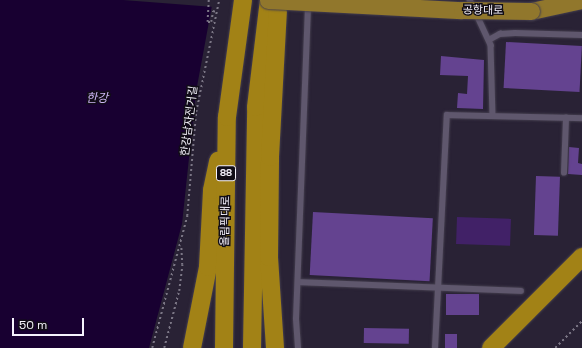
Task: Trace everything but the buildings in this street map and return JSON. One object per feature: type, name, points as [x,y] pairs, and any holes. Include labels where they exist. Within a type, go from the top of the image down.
[{"type":"highway","name":"올림픽대로","points":[[224,348],[227,117],[243,0]]},
{"type":"highway","points":[[252,348],[256,107],[268,0]]},
{"type":"highway","points":[[269,348],[270,158],[277,57],[278,0]]},
{"type":"highway","points":[[192,348],[208,267],[212,190],[227,117]]},
{"type":"highway","points":[[491,348],[582,257]]},
{"type":"highway","points":[[269,258],[275,348]]},
{"type":"main road","name":"공항대로","points":[[268,0],[462,10],[531,11]]},
{"type":"main road","points":[[531,11],[582,0]]},
{"type":"main road","points":[[531,11],[582,11]]},
{"type":"lane","points":[[298,348],[296,319],[299,282],[308,0]]},
{"type":"lane","points":[[470,0],[489,40],[494,65],[493,115]]},
{"type":"lane","points":[[489,40],[500,34],[515,33],[582,35]]},
{"type":"lane","points":[[435,348],[447,115],[582,118]]},
{"type":"lane","points":[[564,173],[566,118]]},
{"type":"lane","points":[[299,282],[521,290]]},
{"type":"path","points":[[209,0],[208,22],[211,22],[214,11],[216,12]]},
{"type":"path","name":"한강남자전거길","points":[[152,348],[181,246],[187,216],[196,112],[219,0]]},
{"type":"path","name":"한강남자전거길","points":[[164,348],[178,291],[182,266],[181,246]]},
{"type":"path","points":[[555,348],[582,321]]},
{"type":"shaded area","points":[[457,217],[511,219],[510,246],[456,244]]},
{"type":"water","name":"한강","points":[[0,0],[213,0],[196,92],[182,224],[149,348],[0,348]]},
{"type":"pier","points":[[123,0],[215,0],[214,7]]}]
